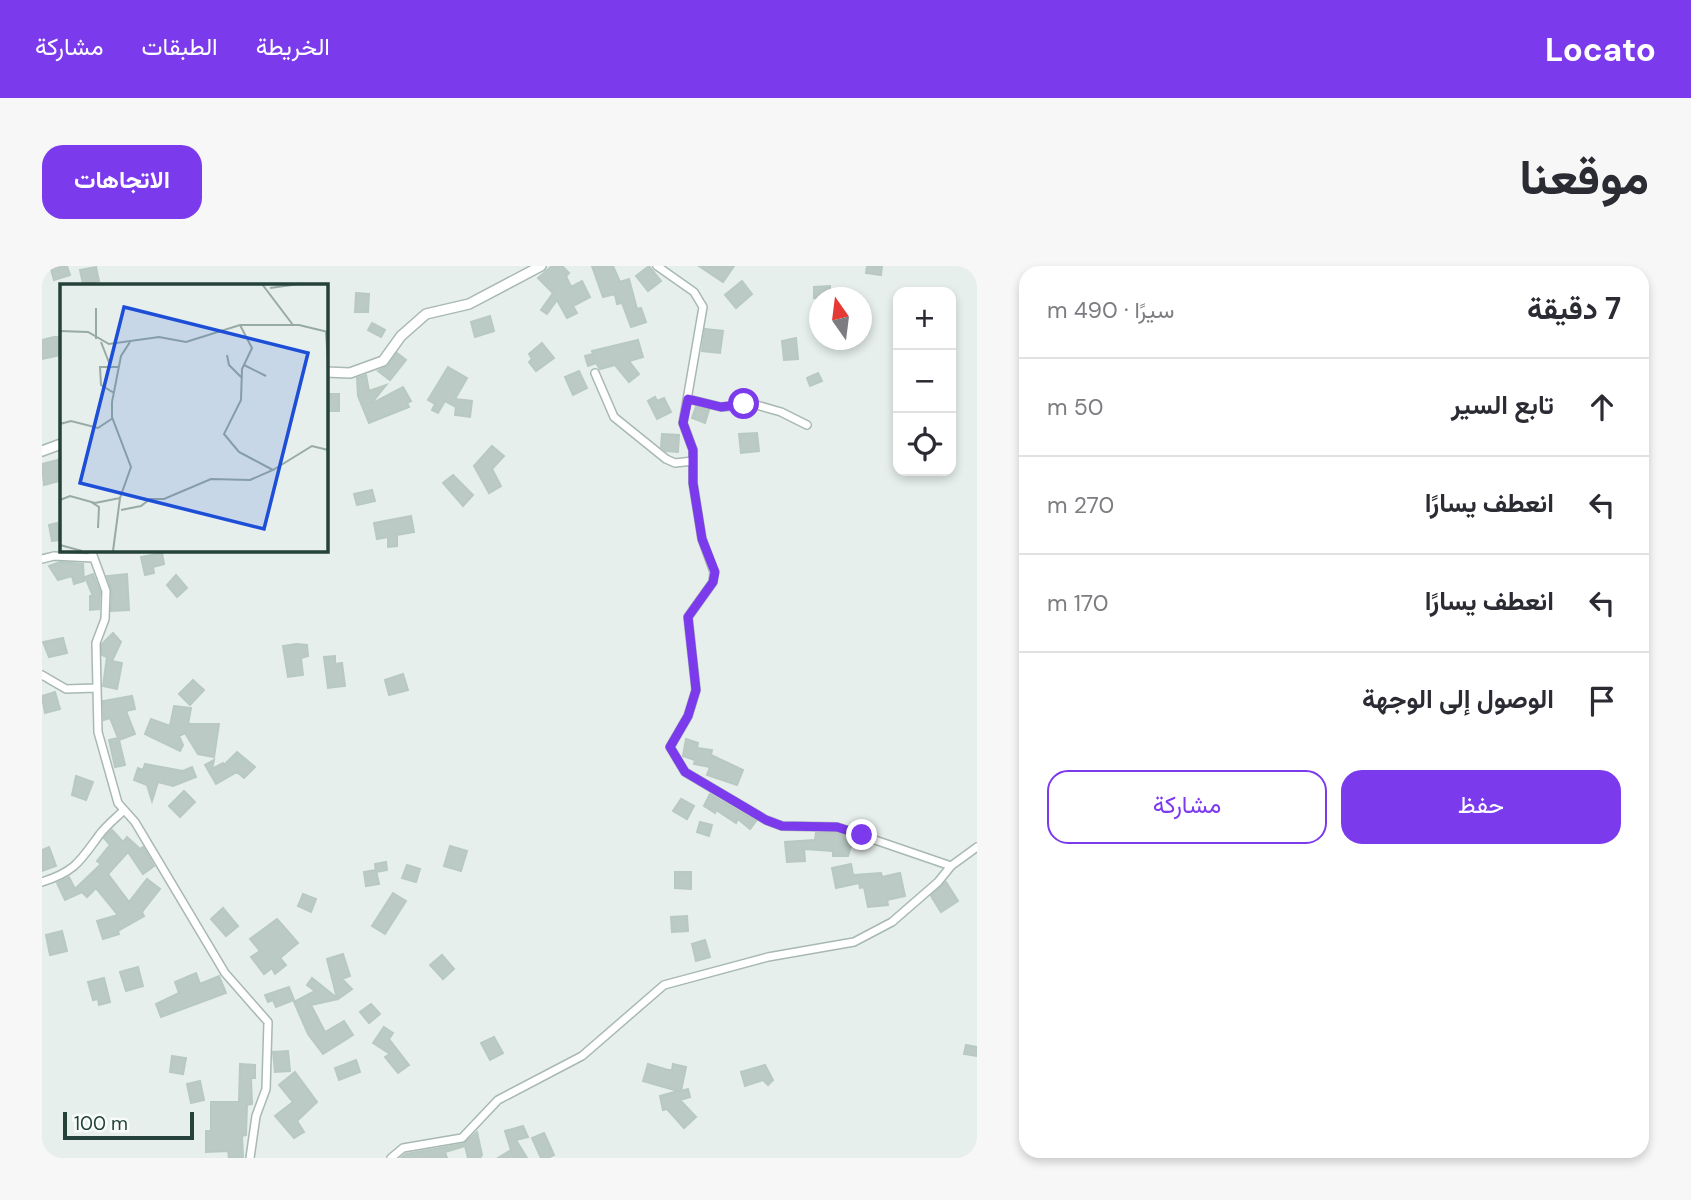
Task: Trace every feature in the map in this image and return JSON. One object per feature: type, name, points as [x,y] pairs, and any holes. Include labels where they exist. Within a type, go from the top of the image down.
[{"type":"street","points":[[327,372],[350,373],[383,361],[401,336],[426,314],[468,304],[541,266]]},
{"type":"street","points":[[657,266],[694,292],[703,307],[683,423],[693,450],[693,483],[702,539],[715,572],[713,582],[688,617],[696,690],[688,716],[670,747],[673,755],[685,772],[766,820],[782,826],[837,827],[951,866]]},
{"type":"street","points":[[594,373],[614,416],[666,459],[675,463],[693,461]]},
{"type":"street","points":[[688,399],[721,407],[753,404],[781,412],[807,425]]},
{"type":"street","points":[[42,451],[60,444]]},
{"type":"street","points":[[91,551],[106,591],[106,618],[96,643],[98,732],[118,803],[135,822],[225,973],[268,1022],[266,1089],[256,1116],[250,1158]]},
{"type":"street","points":[[43,557],[93,558]]},
{"type":"street","points":[[42,675],[66,689],[96,688]]},
{"type":"street","points":[[42,882],[64,875],[79,865],[102,831],[124,810]]},
{"type":"street","points":[[391,1158],[403,1149],[462,1138],[498,1100],[582,1056],[664,985],[768,957],[854,942],[892,922],[938,882],[951,866],[977,847]]},
{"type":"building","points":[[50,266],[67,266],[70,275],[54,280]]},
{"type":"building","points":[[552,266],[562,266],[569,273],[566,276],[571,287],[582,281],[590,297],[573,306],[577,313],[567,318],[557,300],[547,314],[541,310],[553,293],[538,278]]},
{"type":"building","points":[[592,266],[613,266],[620,282],[629,279],[637,309],[641,308],[646,322],[631,327],[622,303],[617,304],[615,294],[603,297]]},
{"type":"building","points":[[649,266],[661,281],[648,291],[636,276]]},
{"type":"building","points":[[699,266],[734,266],[723,282]]},
{"type":"building","points":[[867,266],[882,266],[881,275],[866,273]]},
{"type":"building","points":[[96,267],[99,281],[83,284],[80,270]]},
{"type":"building","points":[[742,281],[752,294],[736,308],[725,295]]},
{"type":"building","points":[[356,293],[369,294],[368,312],[355,312]]},
{"type":"building","points":[[490,316],[494,331],[475,337],[471,322]]},
{"type":"building","points":[[372,323],[385,330],[381,337],[368,330]]},
{"type":"building","points":[[705,329],[723,331],[720,353],[702,351]]},
{"type":"building","points":[[60,337],[60,355],[42,359],[42,340]]},
{"type":"building","points":[[796,338],[798,359],[784,360],[782,341]]},
{"type":"building","points":[[638,340],[643,357],[629,361],[639,374],[629,382],[615,365],[600,369],[596,363],[588,366],[585,356],[593,354],[592,351]]},
{"type":"building","points":[[542,343],[554,358],[536,371],[529,362],[532,359],[529,354]]},
{"type":"building","points":[[397,353],[406,360],[390,380],[378,371],[388,366]]},
{"type":"building","points":[[448,367],[467,378],[455,399],[472,401],[470,417],[455,415],[456,407],[445,401],[438,413],[432,410],[435,404],[428,400]]},
{"type":"building","points":[[579,371],[587,388],[573,395],[565,377]]},
{"type":"building","points":[[818,373],[822,381],[810,386],[807,378]]},
{"type":"building","points":[[366,375],[369,391],[386,385],[371,404],[403,387],[411,401],[407,403],[409,407],[369,423],[358,396],[357,378]]},
{"type":"building","points":[[327,394],[339,394],[339,411],[327,411]]},
{"type":"building","points":[[655,397],[657,401],[664,398],[671,412],[657,419],[648,401]]},
{"type":"building","points":[[696,407],[709,410],[705,423],[692,418]]},
{"type":"building","points":[[757,433],[759,451],[741,453],[739,434]]},
{"type":"building","points":[[662,434],[679,435],[678,452],[666,451],[661,447]]},
{"type":"building","points":[[492,446],[504,456],[492,469],[501,486],[489,493],[474,466]]},
{"type":"building","points":[[60,459],[60,471],[57,472],[59,481],[44,485],[42,464]]},
{"type":"building","points":[[453,475],[473,495],[463,506],[443,483]]},
{"type":"building","points":[[372,490],[375,501],[357,505],[354,494]]},
{"type":"building","points":[[411,516],[414,532],[397,535],[397,546],[388,547],[388,537],[377,539],[374,523]]},
{"type":"building","points":[[57,523],[60,540],[52,541],[49,525]]},
{"type":"building","points":[[162,553],[164,564],[153,567],[154,573],[145,575],[141,557]]},
{"type":"building","points":[[60,562],[83,564],[84,581],[74,584],[72,576],[58,580],[49,566]]},
{"type":"building","points":[[93,574],[100,592],[99,609],[90,610],[90,596],[93,596],[85,577]]},
{"type":"building","points":[[127,574],[129,610],[111,611],[112,591],[107,576]]},
{"type":"building","points":[[176,575],[187,588],[177,597],[167,585]]},
{"type":"building","points":[[113,633],[121,642],[112,661],[122,663],[117,689],[103,686],[107,657],[102,655],[102,644]]},
{"type":"building","points":[[63,638],[67,653],[49,657],[43,642]]},
{"type":"building","points":[[307,645],[308,656],[301,658],[303,675],[288,677],[283,646]]},
{"type":"building","points":[[335,656],[335,664],[342,663],[345,686],[328,688],[324,657]]},
{"type":"building","points":[[403,674],[408,690],[389,695],[385,680]]},
{"type":"building","points":[[193,680],[204,690],[190,705],[179,694]]},
{"type":"building","points":[[55,692],[60,709],[45,713],[42,696]]},
{"type":"building","points":[[132,696],[135,709],[126,711],[135,734],[119,740],[125,765],[115,767],[109,740],[118,738],[110,718],[104,720],[103,701]]},
{"type":"building","points":[[174,706],[191,708],[188,724],[219,724],[214,757],[198,754],[185,733],[179,736],[183,745],[180,751],[145,734],[151,719],[170,726]]},
{"type":"building","points":[[686,739],[698,743],[697,748],[712,750],[711,755],[743,770],[737,785],[707,775],[710,767],[694,764],[695,760],[683,756]]},
{"type":"building","points":[[237,752],[255,767],[244,778],[237,772],[216,784],[205,765],[214,760],[212,769],[223,763],[224,765]]},
{"type":"building","points":[[145,764],[183,771],[192,767],[196,777],[173,786],[158,782],[152,801],[147,785],[134,780],[138,768],[143,770]]},
{"type":"building","points":[[76,776],[93,782],[86,800],[72,795]]},
{"type":"building","points":[[184,791],[195,802],[180,817],[169,806]]},
{"type":"building","points":[[710,794],[756,821],[750,829],[738,819],[736,823],[716,810],[715,813],[704,806]]},
{"type":"building","points":[[681,799],[694,806],[687,819],[673,811]]},
{"type":"building","points":[[700,822],[712,825],[709,836],[697,832]]},
{"type":"building","points":[[112,830],[123,842],[127,837],[140,849],[143,847],[154,866],[143,874],[128,852],[108,874],[129,902],[147,879],[160,889],[142,912],[144,916],[118,931],[119,934],[103,939],[97,921],[118,915],[96,888],[87,897],[82,892],[65,900],[57,883],[69,877],[75,889],[101,864],[97,861],[110,845],[104,838]]},
{"type":"building","points":[[816,833],[836,833],[853,839],[848,856],[833,856],[833,851],[804,849],[805,861],[787,862],[785,842],[815,840]]},
{"type":"building","points":[[450,846],[467,851],[461,871],[444,866]]},
{"type":"building","points":[[49,847],[56,866],[42,871],[42,850]]},
{"type":"building","points":[[386,862],[387,870],[376,872],[375,864]]},
{"type":"building","points":[[851,864],[853,875],[881,873],[882,877],[900,873],[905,896],[887,900],[888,905],[868,907],[864,887],[860,888],[859,883],[836,888],[832,868]]},
{"type":"building","points":[[407,865],[420,869],[416,882],[402,878]]},
{"type":"building","points":[[376,870],[379,884],[366,886],[364,872]]},
{"type":"building","points":[[675,872],[691,872],[691,889],[675,888]]},
{"type":"building","points":[[946,882],[958,901],[941,912],[931,896]]},
{"type":"building","points":[[393,893],[406,901],[385,934],[372,926]]},
{"type":"building","points":[[303,894],[316,899],[311,912],[298,906]]},
{"type":"building","points":[[223,908],[238,926],[226,936],[211,919]]},
{"type":"building","points":[[687,916],[688,931],[672,932],[671,917]]},
{"type":"building","points":[[277,919],[298,943],[280,958],[286,965],[275,974],[272,968],[264,974],[251,957],[260,951],[250,939]]},
{"type":"building","points":[[62,931],[67,951],[50,955],[46,935]]},
{"type":"building","points":[[705,940],[710,957],[696,961],[692,944]]},
{"type":"building","points":[[343,954],[350,976],[342,979],[352,989],[338,999],[311,1005],[325,1032],[344,1021],[353,1035],[323,1054],[308,1034],[294,1002],[315,991],[307,985],[312,978],[337,998],[327,959]]},
{"type":"building","points":[[442,955],[454,969],[443,979],[430,965]]},
{"type":"building","points":[[138,967],[143,986],[126,991],[120,972]]},
{"type":"building","points":[[196,973],[200,984],[219,976],[226,993],[161,1017],[156,1004],[179,993],[175,982]]},
{"type":"building","points":[[104,978],[110,1002],[99,1005],[98,999],[93,1000],[88,982]]},
{"type":"building","points":[[289,987],[294,1000],[276,1007],[273,1000],[268,1002],[265,995]]},
{"type":"building","points":[[371,1004],[380,1014],[369,1023],[360,1012]]},
{"type":"building","points":[[384,1027],[393,1033],[389,1039],[409,1065],[398,1073],[385,1057],[390,1054],[373,1043]]},
{"type":"building","points":[[494,1037],[503,1053],[490,1060],[481,1043]]},
{"type":"building","points":[[966,1045],[977,1047],[977,1056],[964,1054]]},
{"type":"building","points":[[288,1051],[290,1071],[275,1072],[273,1052]]},
{"type":"building","points":[[172,1056],[186,1058],[183,1074],[170,1072]]},
{"type":"building","points":[[356,1060],[360,1072],[339,1080],[335,1068]]},
{"type":"building","points":[[240,1064],[255,1065],[255,1078],[251,1078],[252,1104],[247,1105],[246,1135],[242,1136],[243,1158],[229,1158],[228,1151],[206,1152],[206,1131],[211,1131],[211,1102],[239,1102]]},
{"type":"building","points":[[648,1064],[668,1070],[672,1070],[673,1064],[686,1067],[681,1091],[688,1089],[690,1097],[680,1100],[696,1117],[684,1128],[667,1109],[663,1110],[660,1096],[678,1091],[643,1081]]},
{"type":"building","points":[[765,1065],[773,1080],[768,1085],[763,1080],[745,1086],[741,1072]]},
{"type":"building","points":[[295,1072],[317,1102],[297,1121],[304,1132],[294,1138],[275,1116],[293,1102],[279,1085]]},
{"type":"building","points":[[200,1081],[204,1100],[191,1103],[187,1084]]},
{"type":"building","points":[[523,1126],[528,1137],[516,1140],[527,1158],[498,1158],[511,1150],[505,1131]]},
{"type":"building","points":[[477,1132],[482,1155],[480,1158],[468,1158],[465,1146],[445,1152],[447,1158],[401,1158],[406,1154],[463,1144]]},
{"type":"building","points":[[544,1133],[554,1155],[548,1158],[541,1158],[532,1138]]},
{"type":"route","points":[[744,404],[721,407],[688,399],[684,413],[683,423],[693,450],[693,483],[702,539],[715,572],[713,582],[688,617],[696,690],[688,716],[676,732],[670,747],[685,772],[725,793],[766,820],[782,826],[811,824],[837,827],[862,835]]}]
